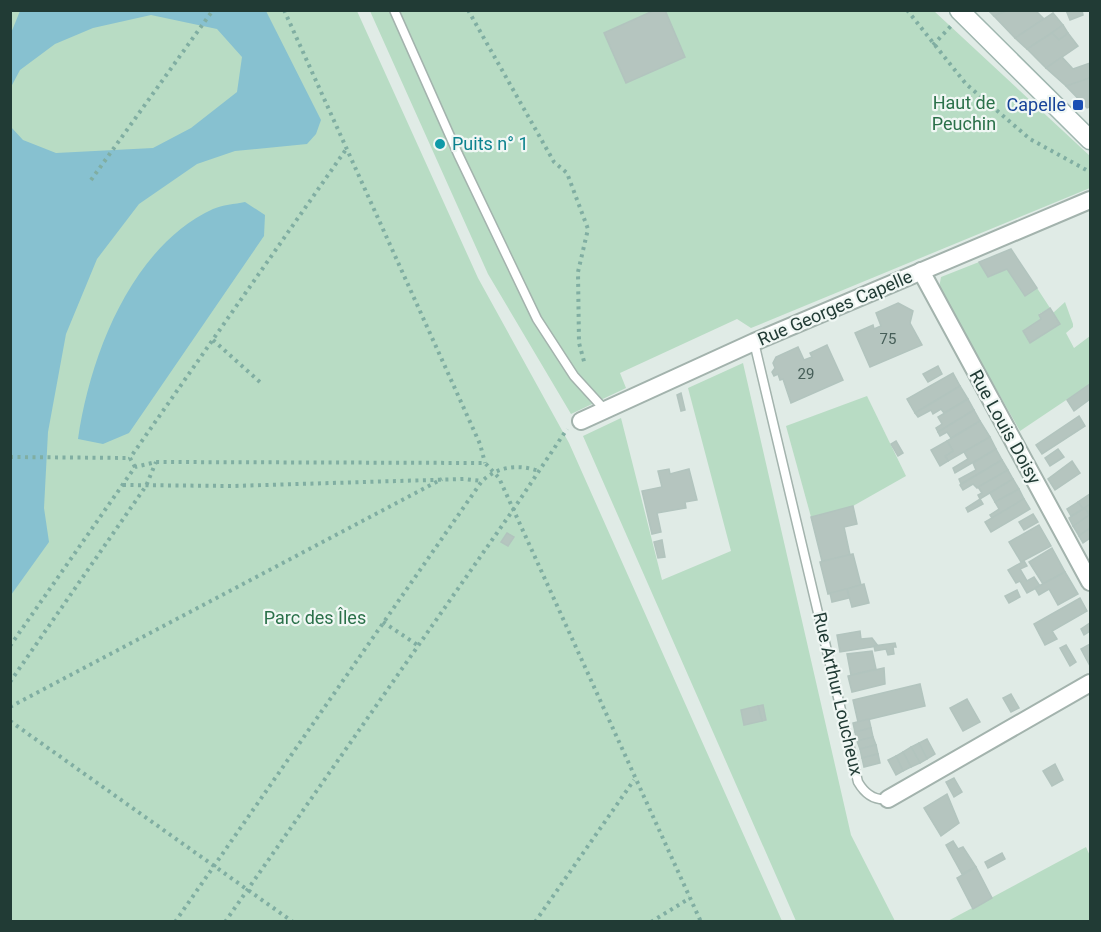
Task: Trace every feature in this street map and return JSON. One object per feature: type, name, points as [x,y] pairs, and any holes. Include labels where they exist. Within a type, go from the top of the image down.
[{"type":"main road","points":[[961,12],[1090,140]]},
{"type":"street","name":"Rue Georges Capelle","points":[[576,424],[754,342],[1090,200]]},
{"type":"street","name":"Rue Louis Doisy","points":[[921,271],[1090,582]]},
{"type":"street","name":"Rue Arthur Loucheux","points":[[888,799],[1090,683]]},
{"type":"lane","points":[[394,10],[458,154],[537,319],[573,376],[605,410]]},
{"type":"lane","name":"Rue Arthur Loucheux","points":[[754,342],[858,782],[863,792],[879,800],[888,799]]},
{"type":"path","points":[[92,180],[213,10]]},
{"type":"path","points":[[284,10],[480,444],[485,463],[495,471],[634,779],[701,921]]},
{"type":"path","points":[[468,10],[554,162],[567,173],[588,229],[578,272],[579,343],[587,370]]},
{"type":"path","points":[[907,10],[966,84],[1030,139],[1090,172]]},
{"type":"path","points":[[933,45],[961,12]]},
{"type":"path","points":[[130,458],[347,148]]},
{"type":"path","points":[[213,340],[262,384]]},
{"type":"path","points":[[225,921],[419,646],[538,471],[576,424]]},
{"type":"path","points":[[10,457],[130,458]]},
{"type":"path","points":[[130,458],[135,467]]},
{"type":"path","points":[[10,646],[135,467],[156,462],[485,463]]},
{"type":"path","points":[[10,682],[146,486],[156,462]]},
{"type":"path","points":[[175,921],[482,481],[495,471],[521,466],[538,471]]},
{"type":"path","points":[[123,485],[442,479],[482,481]]},
{"type":"path","points":[[10,707],[442,479]]},
{"type":"path","points":[[383,622],[419,646]]},
{"type":"path","points":[[10,722],[293,921]]},
{"type":"path","points":[[535,921],[634,779]]},
{"type":"path","points":[[651,921],[690,898]]},
{"type":"green space","name":"Parc des Îles","points":[[10,11],[357,11],[478,278],[569,443],[782,921],[11,921]]},
{"type":"green space","name":"Haut de Peuchin","points":[[370,11],[655,11],[604,33],[626,83],[685,57],[665,11],[934,11],[1090,156],[1090,188],[751,328],[737,319],[620,373],[626,388],[571,414],[488,274]]},
{"type":"green space","points":[[979,262],[989,277],[1007,269],[1025,296],[1037,288],[1050,308],[1039,314],[1041,319],[1023,331],[1030,343],[1060,324],[1053,313],[1065,302],[1073,324],[1073,327],[1066,333],[1074,348],[1090,336],[1090,384],[1020,431],[939,288],[941,277]]},
{"type":"green space","points":[[743,363],[851,835],[895,921],[796,921],[583,436],[621,418],[662,580],[731,551],[688,388]]},
{"type":"green space","points":[[867,396],[906,476],[853,506],[811,517],[786,426]]},
{"type":"green space","points":[[1086,847],[1090,856],[1090,921],[946,922]]},
{"type":"water","points":[[20,11],[266,11],[321,120],[316,134],[307,144],[235,151],[197,164],[139,204],[97,259],[66,334],[48,432],[44,508],[49,542],[11,595],[11,127],[23,140],[56,153],[153,148],[191,128],[237,92],[242,57],[217,29],[151,15],[93,28],[55,44],[20,70],[11,87],[11,33]]},
{"type":"water","points":[[245,202],[265,215],[264,236],[129,433],[103,444],[78,439],[84,407],[104,340],[119,307],[137,277],[159,249],[184,226],[213,209]]},
{"type":"building","points":[[655,10],[665,10],[685,57],[626,83],[604,33]]},
{"type":"building","points":[[988,10],[1009,10],[994,16]]},
{"type":"building","points":[[1009,10],[1035,10],[1044,19],[1015,38],[994,16]]},
{"type":"building","points":[[1066,10],[1082,10],[1083,15],[1070,20]]},
{"type":"building","points":[[1053,13],[1063,25],[1027,49],[1015,38]]},
{"type":"building","points":[[1063,25],[1068,33],[1059,40],[1052,33]]},
{"type":"building","points":[[1052,33],[1059,40],[1068,33],[1078,46],[1046,68],[1027,49]]},
{"type":"building","points":[[1062,57],[1073,69],[1090,63],[1090,78],[1066,86],[1046,68]]},
{"type":"building","points":[[1090,78],[1090,107],[1087,108],[1066,86]]},
{"type":"building","points":[[1011,249],[1037,288],[1025,296],[1007,269],[988,277],[979,262]]},
{"type":"building","points":[[898,303],[913,311],[910,323],[922,345],[870,367],[855,333],[873,325],[874,329],[881,326],[876,313]]},
{"type":"building","points":[[1050,308],[1060,324],[1030,343],[1023,331],[1041,319],[1039,315]]},
{"type":"building","points":[[827,345],[843,380],[791,403],[783,379],[780,380],[778,374],[774,376],[772,372],[775,368],[773,363],[776,357],[798,347],[804,360],[812,357],[810,353]]},
{"type":"building","points":[[938,366],[942,374],[928,382],[923,374]]},
{"type":"building","points":[[953,373],[960,386],[915,413],[907,399]]},
{"type":"building","points":[[1090,384],[1090,399],[1074,411],[1067,400]]},
{"type":"building","points":[[960,386],[968,399],[944,413],[941,409],[933,414],[931,410],[918,417],[915,413]]},
{"type":"building","points":[[681,393],[685,410],[681,411],[677,395]]},
{"type":"building","points":[[968,399],[974,410],[938,432],[936,428],[942,424],[938,417]]},
{"type":"building","points":[[974,410],[980,421],[951,438],[947,432],[940,436],[938,432]]},
{"type":"building","points":[[1079,416],[1085,426],[1042,454],[1036,445]]},
{"type":"building","points":[[980,421],[990,437],[948,461],[945,456],[953,451],[947,441]]},
{"type":"building","points":[[990,437],[996,449],[955,473],[953,468],[968,459],[964,452]]},
{"type":"building","points":[[896,441],[903,453],[898,456],[891,444]]},
{"type":"building","points":[[947,441],[953,451],[945,456],[948,461],[940,466],[931,450]]},
{"type":"building","points":[[996,449],[1002,460],[961,484],[959,479],[976,470],[973,463]]},
{"type":"building","points":[[1058,449],[1064,457],[1050,466],[1045,458]]},
{"type":"building","points":[[1002,460],[1008,470],[977,488],[973,484],[963,490],[960,485]]},
{"type":"building","points":[[1072,461],[1080,473],[1055,490],[1048,479]]},
{"type":"building","points":[[669,469],[670,474],[689,469],[697,500],[685,502],[686,508],[657,513],[661,532],[652,534],[642,491],[662,487],[658,471]]},
{"type":"building","points":[[1008,470],[1013,479],[980,499],[978,495],[982,493],[978,487]]},
{"type":"building","points":[[1013,479],[1019,489],[995,502],[990,493]]},
{"type":"building","points":[[1019,489],[1024,499],[992,518],[990,515],[999,509],[995,502]]},
{"type":"building","points":[[1090,494],[1090,504],[1083,509],[1078,502]]},
{"type":"building","points":[[980,499],[983,504],[968,512],[966,508]]},
{"type":"building","points":[[1024,499],[1030,509],[991,532],[985,522]]},
{"type":"building","points":[[1078,502],[1083,509],[1071,516],[1067,509]]},
{"type":"building","points":[[1090,504],[1090,528],[1079,536],[1073,526],[1089,515],[1085,508]]},
{"type":"building","points":[[853,506],[857,524],[844,527],[850,555],[822,561],[811,517]]},
{"type":"building","points":[[1085,508],[1089,515],[1073,526],[1069,518]]},
{"type":"building","points":[[1033,514],[1038,522],[1024,530],[1019,522]]},
{"type":"building","points":[[1039,525],[1051,546],[1021,562],[1009,542]]},
{"type":"building","points":[[1090,528],[1090,538],[1083,543],[1079,536]]},
{"type":"building","points":[[507,533],[514,537],[508,546],[501,542]]},
{"type":"building","points":[[662,540],[665,557],[658,558],[654,542]]},
{"type":"building","points":[[1052,548],[1065,572],[1043,584],[1029,562]]},
{"type":"building","points":[[853,554],[861,585],[828,594],[820,562]]},
{"type":"building","points":[[1024,561],[1027,566],[1020,569],[1027,581],[1034,577],[1040,586],[1027,593],[1020,581],[1016,583],[1008,570]]},
{"type":"building","points":[[1065,572],[1078,594],[1058,605],[1049,589],[1039,595],[1035,588]]},
{"type":"building","points":[[864,584],[869,603],[852,607],[847,589]]},
{"type":"building","points":[[847,589],[849,598],[832,602],[830,593]]},
{"type":"building","points":[[1017,590],[1020,597],[1009,603],[1005,596]]},
{"type":"building","points":[[1080,598],[1087,611],[1052,631],[1057,639],[1045,645],[1034,624]]},
{"type":"building","points":[[1090,623],[1090,631],[1084,635],[1081,629]]},
{"type":"building","points":[[860,631],[861,639],[872,638],[878,646],[840,652],[837,635]]},
{"type":"building","points":[[895,643],[894,654],[888,655],[886,649],[875,651],[874,646]]},
{"type":"building","points":[[1090,644],[1090,666],[1081,649]]},
{"type":"building","points":[[1066,645],[1076,662],[1070,666],[1060,648]]},
{"type":"building","points":[[872,651],[876,669],[851,675],[847,654]]},
{"type":"building","points":[[884,668],[885,684],[852,692],[848,676]]},
{"type":"building","points":[[920,684],[925,706],[858,722],[853,700]]},
{"type":"building","points":[[1011,694],[1019,708],[1011,712],[1003,698]]},
{"type":"building","points":[[967,699],[980,722],[963,731],[950,708]]},
{"type":"building","points":[[763,705],[766,720],[762,721],[758,706]]},
{"type":"building","points":[[758,706],[762,721],[744,725],[741,710]]},
{"type":"building","points":[[869,719],[871,728],[855,732],[853,723]]},
{"type":"building","points":[[871,728],[873,737],[857,741],[855,732]]},
{"type":"building","points":[[873,737],[876,745],[860,749],[857,741]]},
{"type":"building","points":[[927,739],[935,754],[927,759],[919,743]]},
{"type":"building","points":[[919,743],[927,759],[920,763],[911,747]]},
{"type":"building","points":[[876,745],[878,754],[862,758],[860,749]]},
{"type":"building","points":[[911,747],[920,763],[911,767],[903,752]]},
{"type":"building","points":[[903,752],[911,767],[903,771],[896,756]]},
{"type":"building","points":[[878,754],[880,763],[864,767],[862,758]]},
{"type":"building","points":[[896,756],[903,771],[896,775],[888,760]]},
{"type":"building","points":[[1055,764],[1063,780],[1052,786],[1043,771]]},
{"type":"building","points":[[954,778],[962,792],[954,797],[946,782]]},
{"type":"building","points":[[947,794],[959,823],[941,836],[924,808]]},
{"type":"building","points":[[953,841],[958,849],[963,847],[976,867],[962,874],[946,845]]},
{"type":"building","points":[[1002,853],[1005,859],[988,868],[985,862]]},
{"type":"building","points":[[976,867],[992,898],[973,909],[957,878]]},
{"type":"place","name":"Capelle","points":[[1078,105]]},
{"type":"place","name":"Puits n° 1","points":[[440,144]]}]
